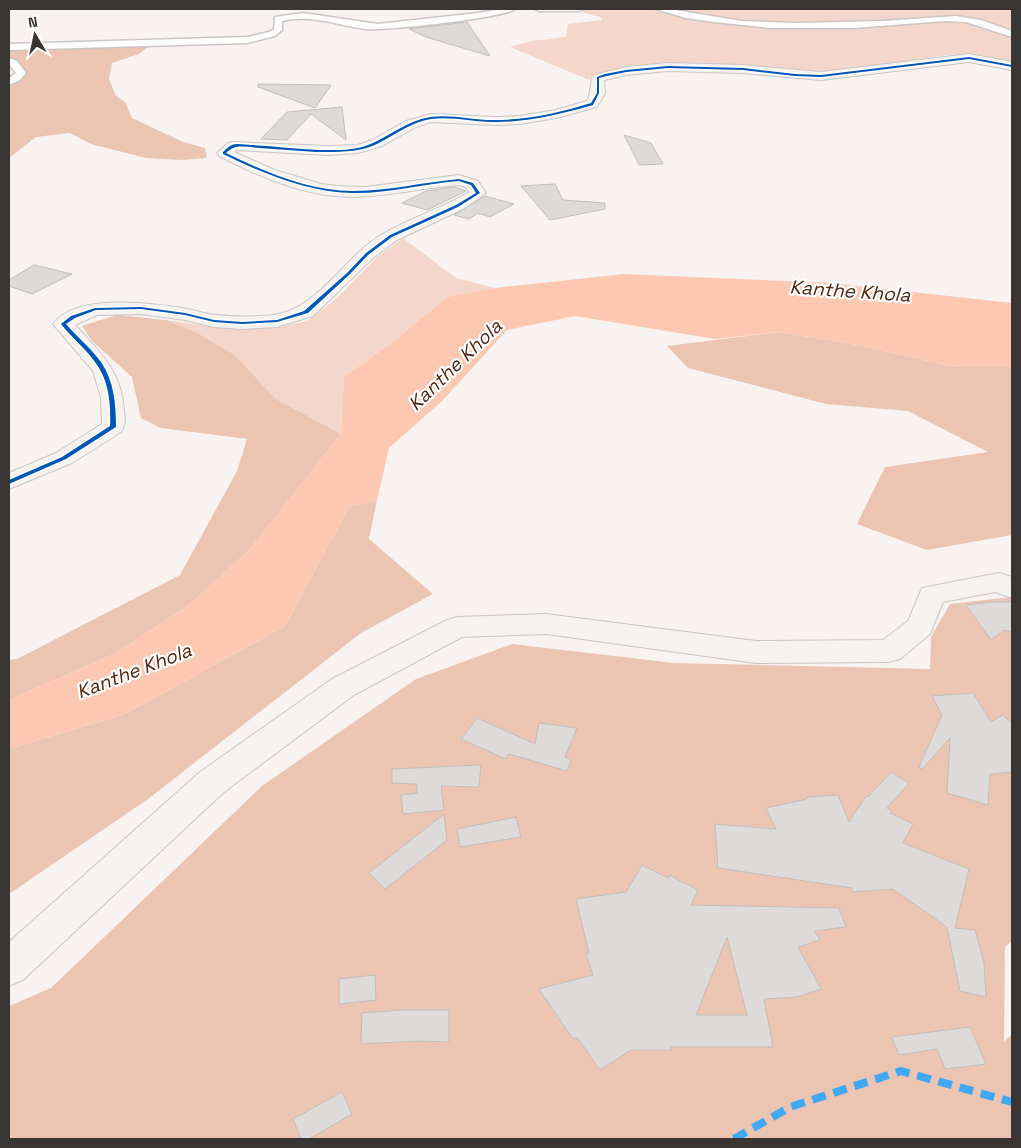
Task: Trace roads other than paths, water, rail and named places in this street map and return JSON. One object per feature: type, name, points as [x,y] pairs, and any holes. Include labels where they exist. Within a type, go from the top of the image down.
[{"type":"street","points":[[9,47],[247,40],[272,34],[278,30],[278,19],[293,16],[317,17],[363,27],[378,27],[478,16],[511,9]]},
{"type":"street","points":[[539,9],[579,9]]},
{"type":"street","points":[[659,9],[727,22],[781,26],[856,25],[965,19],[985,22],[1012,34]]},
{"type":"street","points":[[9,482],[64,458],[113,427],[114,409],[109,379],[94,356],[73,337],[63,324],[74,317],[95,309],[141,308],[185,314],[214,322],[277,321],[306,312],[367,254],[392,236],[457,206],[478,193],[472,184],[459,180],[352,192],[320,190],[243,163],[224,153],[233,146],[327,150],[357,149],[375,144],[406,125],[433,118],[516,121],[541,117],[592,104],[598,93],[598,78],[626,71],[683,68],[743,69],[795,76],[821,76],[969,58],[1012,66]]},
{"type":"street","points":[[9,61],[14,63],[21,72],[17,78],[9,82]]},
{"type":"street","points":[[9,967],[212,782],[343,687],[457,627],[546,624],[756,652],[889,651],[920,626],[932,595],[999,582],[1012,589]]},
{"type":"water","name":"Kanthe Khola","points":[[624,274],[830,283],[1012,303],[1012,367],[954,367],[858,345],[779,332],[715,339],[575,316],[507,330],[442,401],[389,448],[377,500],[349,507],[285,626],[125,714],[9,749],[9,700],[116,653],[188,606],[250,549],[341,434],[344,377],[398,338],[447,297],[495,288]]}]
